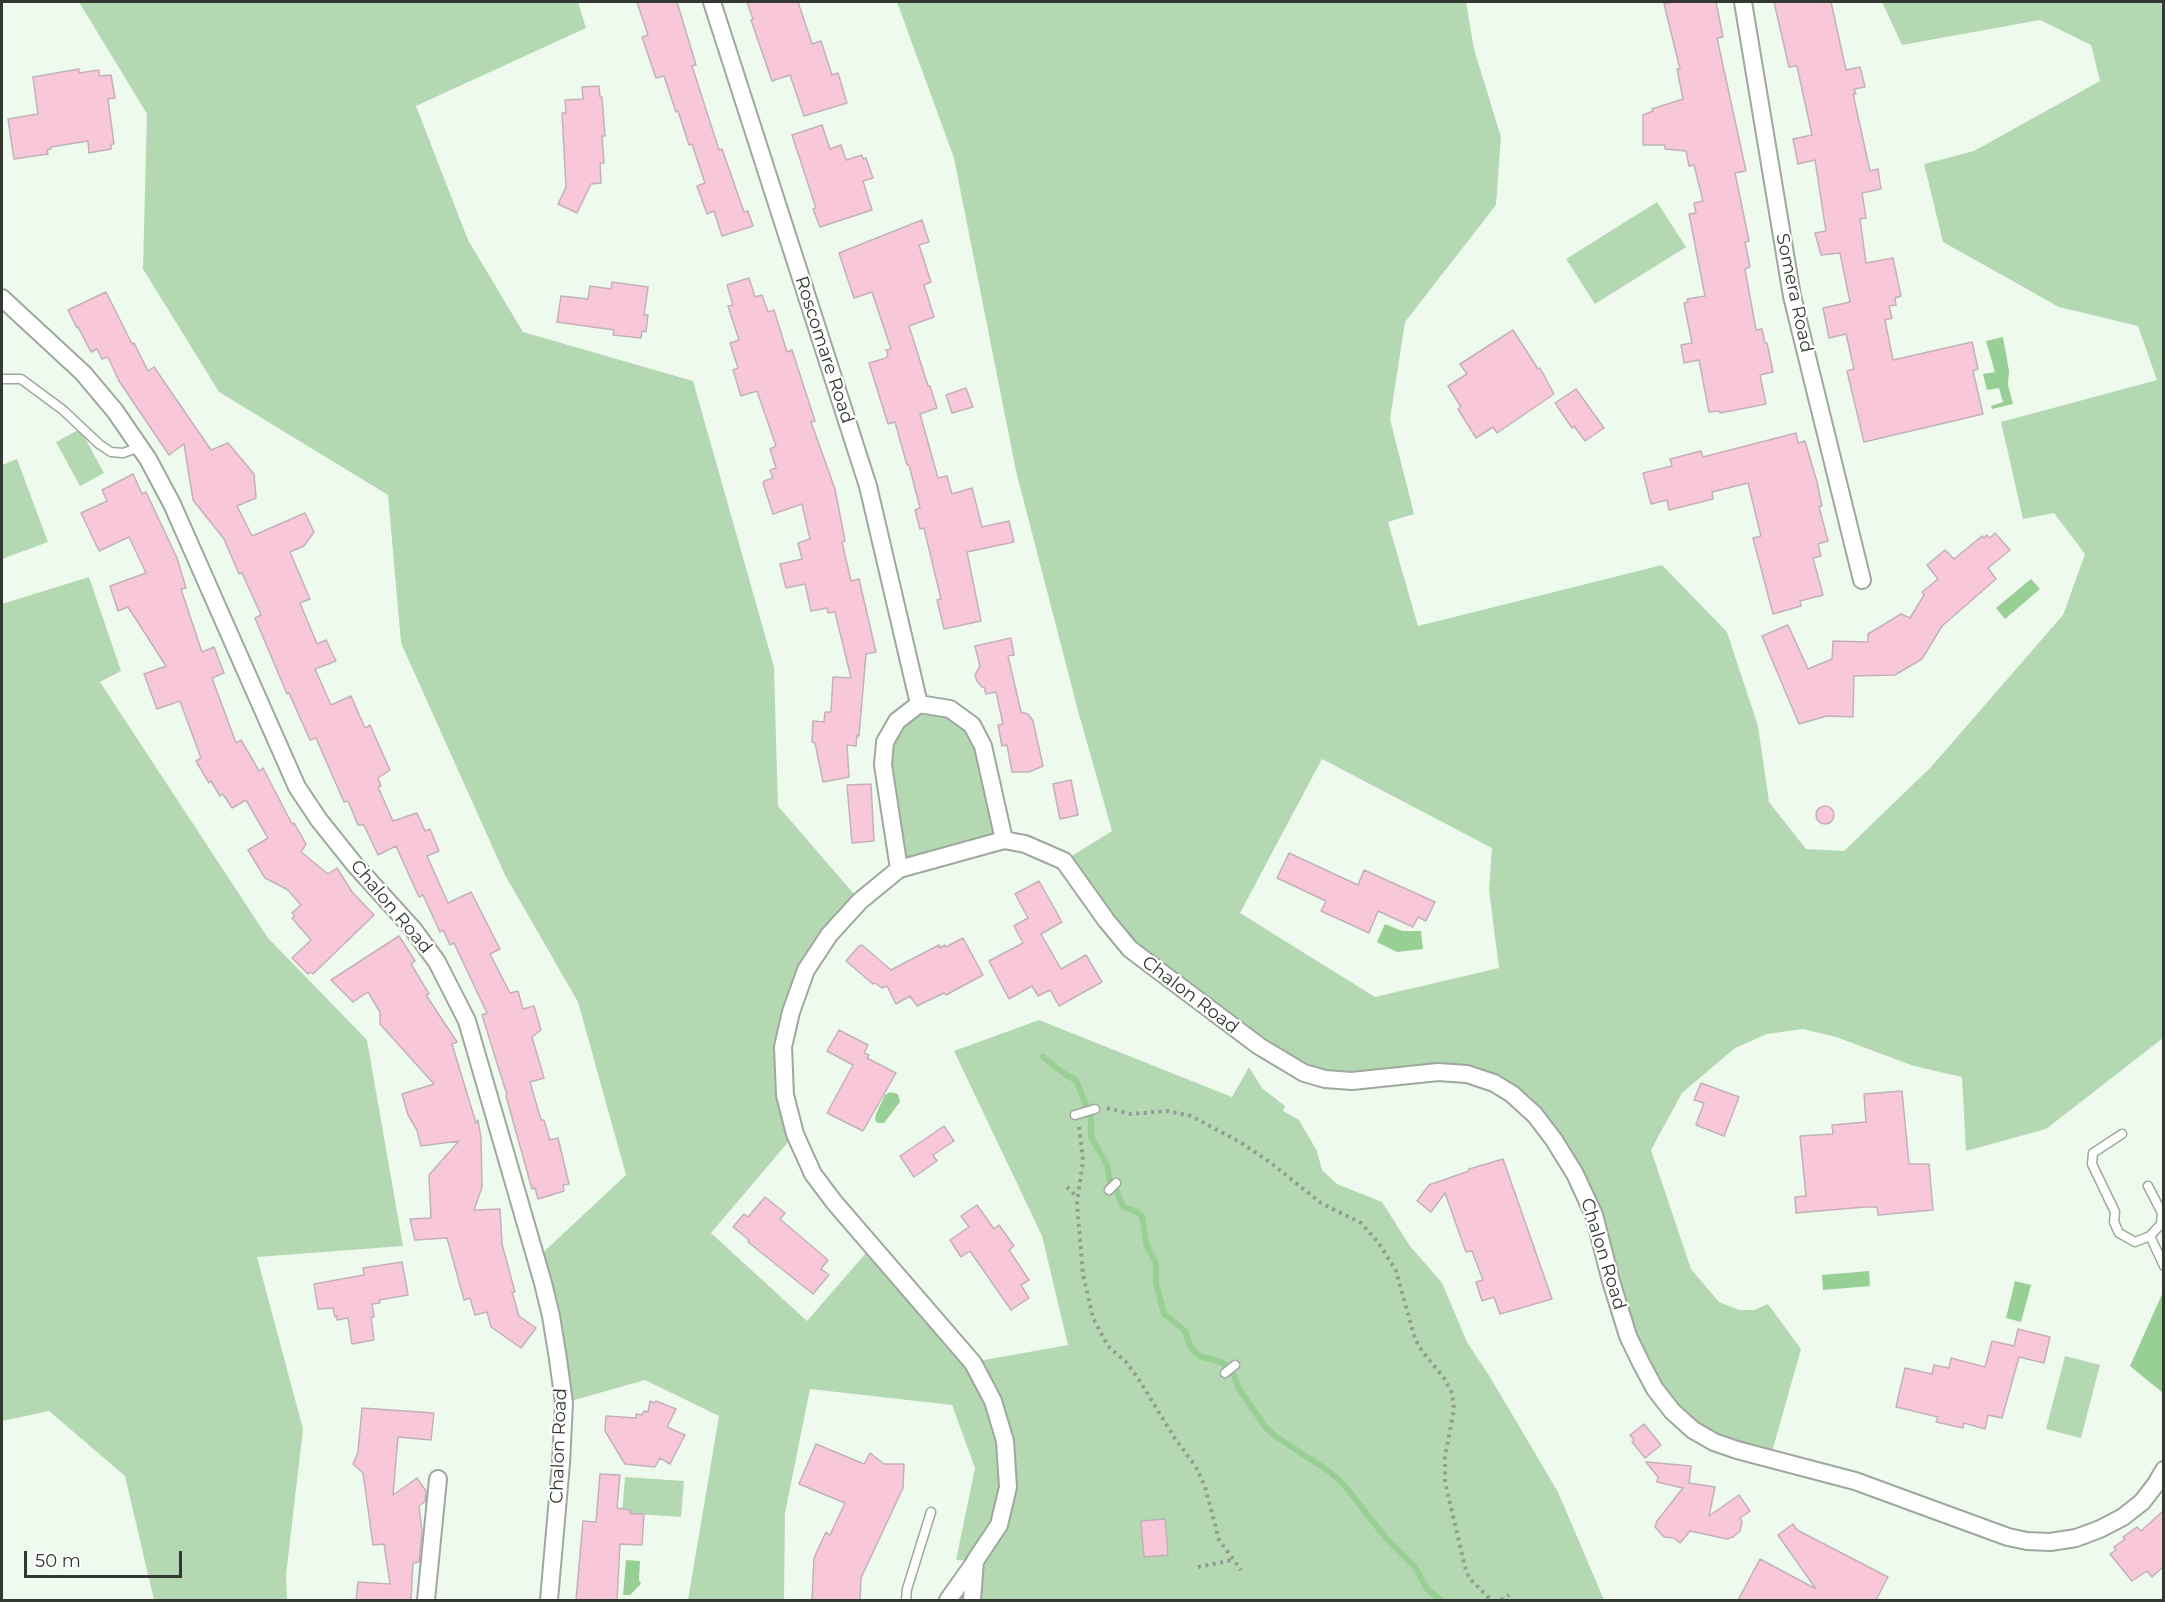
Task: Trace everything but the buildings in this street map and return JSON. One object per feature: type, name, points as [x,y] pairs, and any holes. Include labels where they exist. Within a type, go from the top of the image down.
[{"type":"street","name":"Roscomare Road","points":[[712,2],[868,486],[919,704]]},
{"type":"street","name":"Somera Road","points":[[1743,2],[1791,296],[1862,580]]},
{"type":"street","name":"Chalon Road","points":[[2,298],[83,373],[115,411],[140,447],[172,504],[297,787],[355,865],[413,929],[437,962],[467,1021],[546,1294],[558,1359],[564,1403],[549,1600]]},
{"type":"street","points":[[899,869],[883,765],[885,742],[897,721],[919,704],[950,709],[972,725],[983,746],[1004,840]]},
{"type":"street","name":"Chalon Road","points":[[972,1600],[975,1562],[999,1525],[1008,1487],[1005,1440],[993,1401],[973,1363],[834,1202],[813,1174],[795,1134],[785,1095],[783,1047],[791,1012],[806,970],[829,935],[860,901],[899,869],[1004,840],[1025,844],[1065,861],[1106,920],[1130,949],[1258,1046],[1304,1073],[1325,1079],[1352,1081],[1438,1072],[1467,1074],[1494,1083],[1512,1094],[1535,1115],[1575,1174],[1594,1215],[1628,1336],[1655,1389],[1666,1404],[1693,1430],[1714,1442],[1855,1481],[2008,1537],[2050,1542],[2076,1538],[2123,1517],[2142,1502],[2156,1484],[2163,1470]]},
{"type":"street","points":[[426,1600],[438,1479]]},
{"type":"street","points":[[948,1600],[975,1562]]},
{"type":"lane","points":[[2,379],[21,379],[63,410],[99,444],[111,452],[123,453],[140,447]]},
{"type":"lane","points":[[1078,1114],[1095,1109]]},
{"type":"lane","points":[[2122,1134],[2093,1153],[2092,1164],[2115,1212],[2114,1222],[2119,1233],[2135,1242],[2150,1236],[2161,1224],[2162,1213],[2148,1186]]},
{"type":"lane","points":[[1109,1190],[1116,1183]]},
{"type":"lane","points":[[2150,1236],[2163,1266]]},
{"type":"lane","points":[[1225,1373],[1235,1365]]},
{"type":"lane","points":[[906,1600],[906,1589],[931,1512]]},
{"type":"path","points":[[1095,1109],[1104,1107],[1139,1114],[1168,1111],[1191,1116],[1240,1142],[1271,1162],[1321,1203],[1361,1223],[1369,1230],[1396,1271],[1412,1328],[1422,1351],[1444,1378],[1452,1393],[1454,1409],[1445,1457],[1445,1482],[1465,1568],[1469,1578],[1491,1600]]},
{"type":"path","points":[[1078,1114],[1083,1160],[1077,1197],[1083,1274],[1095,1324],[1108,1346],[1126,1362],[1138,1378],[1201,1476],[1219,1540],[1241,1570]]},
{"type":"path","points":[[1067,1187],[1077,1197]]},
{"type":"path","points":[[1198,1567],[1232,1560]]},
{"type":"path","points":[[1501,1600],[1509,1595]]},
{"type":"shaded area","points":[[79,2],[578,2],[586,28],[416,106],[468,240],[523,332],[693,381],[774,667],[778,806],[860,901],[829,935],[783,1047],[795,1134],[711,1233],[807,1321],[872,1246],[973,1362],[1068,1345],[1042,1236],[954,1051],[1039,1020],[1232,1097],[1249,1067],[1262,1088],[1285,1106],[1283,1111],[1299,1120],[1317,1151],[1322,1170],[1337,1184],[1382,1202],[1410,1246],[1442,1283],[1467,1342],[1558,1492],[1604,1600],[948,1600],[974,1561],[956,1560],[975,1468],[952,1405],[810,1389],[785,1513],[784,1600],[688,1600],[719,1416],[645,1380],[564,1403],[536,1259],[626,1175],[578,1002],[505,875],[401,643],[388,495],[219,392],[143,269],[147,114]]},
{"type":"shaded area","points":[[897,2],[1466,2],[1474,49],[1501,137],[1496,205],[1405,322],[1390,419],[1414,514],[1388,522],[1418,626],[1662,565],[1727,632],[1758,726],[1769,802],[1806,849],[1844,851],[1931,767],[2063,615],[2085,554],[2054,513],[2023,519],[2001,422],[2157,380],[2138,326],[2059,307],[1943,242],[1924,164],[1974,151],[2100,81],[2091,45],[2040,20],[1902,45],[1882,2],[2163,2],[2163,1038],[2046,1129],[1966,1151],[1962,1077],[1914,1066],[1836,1037],[1803,1029],[1767,1034],[1735,1048],[1682,1093],[1651,1150],[1691,1269],[1719,1302],[1739,1310],[1754,1310],[1768,1304],[1801,1349],[1770,1459],[1714,1442],[1655,1389],[1594,1215],[1535,1115],[1467,1074],[1325,1079],[1154,969],[1064,861],[1112,831],[1078,711],[1016,471],[954,158]],"holes":[[[1322,759],[1492,848],[1489,890],[1499,968],[1375,997],[1240,913]]]},
{"type":"shaded area","points":[[1657,202],[1686,247],[1595,304],[1566,259]]},
{"type":"shaded area","points":[[2003,337],[2009,371],[2008,385],[2013,404],[1992,409],[1991,406],[2003,402],[1999,388],[1987,390],[1983,374],[1995,372],[1986,341]]},
{"type":"shaded area","points":[[80,429],[104,473],[80,486],[56,442]]},
{"type":"shaded area","points":[[17,459],[48,542],[2,559],[2,465]]},
{"type":"shaded area","points":[[89,577],[121,671],[100,682],[268,938],[367,1040],[403,1246],[257,1257],[303,1429],[286,1575],[287,1600],[154,1600],[125,1476],[49,1411],[2,1421],[2,604]]},
{"type":"shaded area","points":[[2031,579],[2040,589],[2005,619],[1996,608]]},
{"type":"shaded area","points":[[919,704],[972,725],[1004,840],[899,869],[883,765],[897,721]]},
{"type":"shaded area","points":[[1385,924],[1402,931],[1421,931],[1423,949],[1397,952],[1377,942]]},
{"type":"shaded area","points":[[890,1092],[898,1094],[900,1102],[884,1123],[878,1123],[875,1120],[876,1114],[885,1095]]},
{"type":"shaded area","points":[[1869,1271],[1870,1286],[1823,1290],[1822,1275]]},
{"type":"shaded area","points":[[2015,1281],[2031,1285],[2021,1322],[2006,1318]]},
{"type":"shaded area","points":[[2164,1293],[2163,1393],[2130,1366]]},
{"type":"shaded area","points":[[2065,1356],[2100,1365],[2081,1438],[2046,1429]]},
{"type":"shaded area","points":[[625,1477],[684,1481],[681,1517],[622,1513]]},
{"type":"shaded area","points":[[626,1560],[640,1561],[639,1580],[641,1584],[630,1595],[623,1595]]},
{"type":"waterway","points":[[1043,1057],[1076,1080],[1091,1118],[1091,1137],[1107,1165],[1110,1181],[1123,1207],[1142,1216],[1147,1247],[1156,1263],[1156,1284],[1164,1314],[1185,1331],[1190,1346],[1199,1356],[1227,1366],[1234,1375],[1238,1387],[1266,1428],[1330,1472],[1345,1486],[1385,1537],[1416,1568],[1427,1589],[1441,1600]]}]
